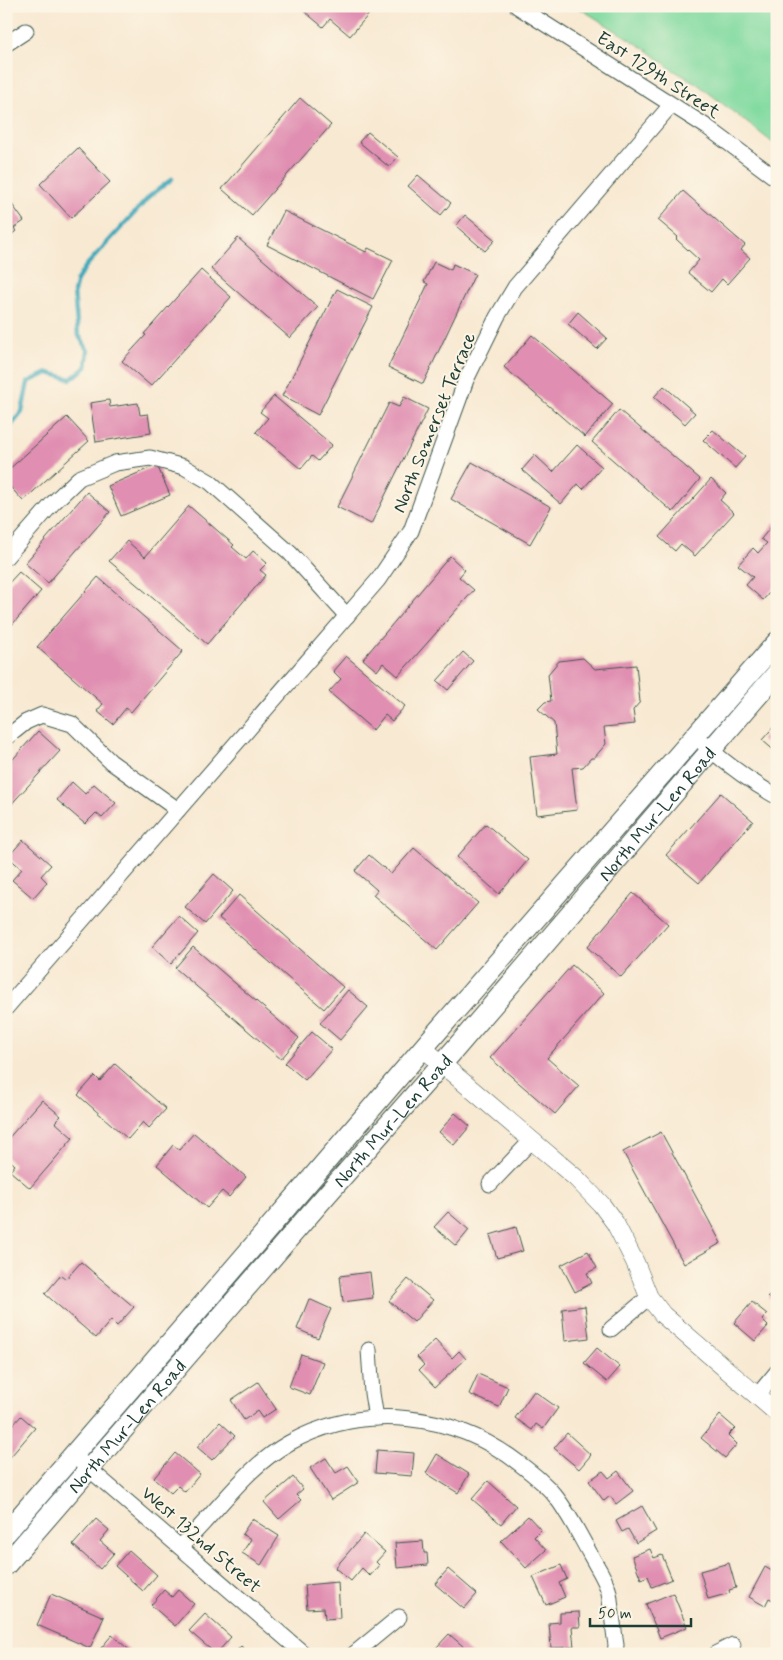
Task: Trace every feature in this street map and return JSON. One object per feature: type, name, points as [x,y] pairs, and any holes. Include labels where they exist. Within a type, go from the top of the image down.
[{"type":"main road","name":"North Mur-Len Road","points":[[6,1533],[423,1048],[777,642]]},
{"type":"main road","name":"North Mur-Len Road","points":[[6,1565],[442,1064],[777,673]]},
{"type":"street","name":"East 129th Street","points":[[517,6],[707,127],[777,179]]},
{"type":"street","points":[[6,44],[26,31]]},
{"type":"street","name":"North Somerset Terrace","points":[[6,1008],[378,580],[411,531],[466,380],[497,317],[515,287],[671,105]]},
{"type":"street","points":[[6,557],[53,502],[79,478],[115,463],[150,458],[184,467],[210,482],[290,553],[347,616]]},
{"type":"street","points":[[6,738],[26,722],[42,715],[72,724],[112,762],[178,810]]},
{"type":"street","points":[[695,736],[756,785],[777,795]]},
{"type":"street","points":[[423,1048],[576,1178],[601,1204],[615,1223],[635,1262],[649,1297],[663,1315],[777,1413]]},
{"type":"street","points":[[490,1184],[532,1140]]},
{"type":"street","points":[[611,1329],[649,1297]]},
{"type":"street","points":[[368,1350],[376,1418]]},
{"type":"street","points":[[757,1396],[777,1372]]},
{"type":"street","points":[[180,1547],[196,1533],[246,1476],[273,1453],[289,1443],[332,1424],[351,1420],[396,1417],[443,1425],[485,1441],[505,1452],[540,1480],[556,1496],[609,1589],[616,1654]]},
{"type":"street","name":"West 132nd Street","points":[[74,1455],[304,1654]]},
{"type":"street","points":[[354,1654],[399,1617]]},
{"type":"street","points":[[715,1654],[733,1645]]},
{"type":"green space","points":[[576,6],[777,6],[777,146],[696,83]]},
{"type":"building","points":[[308,6],[376,6],[350,36],[330,19],[323,27],[304,11]]},
{"type":"building","points":[[300,98],[331,125],[252,215],[222,189]]},
{"type":"building","points":[[368,132],[398,157],[389,167],[359,142]]},
{"type":"building","points":[[78,148],[110,182],[71,218],[40,184]]},
{"type":"building","points":[[418,175],[451,203],[441,215],[408,186]]},
{"type":"building","points":[[683,191],[745,245],[741,250],[750,258],[727,284],[722,279],[711,292],[688,273],[699,260],[676,239],[678,237],[658,220]]},
{"type":"building","points":[[6,196],[24,221],[14,228],[16,231],[6,239]]},
{"type":"building","points":[[284,211],[366,252],[368,248],[393,260],[373,299],[267,245]]},
{"type":"building","points":[[465,215],[495,240],[485,251],[456,226]]},
{"type":"building","points":[[238,238],[318,307],[290,338],[211,269]]},
{"type":"building","points":[[434,262],[451,270],[453,264],[475,274],[423,384],[388,367],[428,284],[424,282]]},
{"type":"building","points":[[201,270],[231,297],[151,386],[122,361]]},
{"type":"building","points":[[337,289],[373,307],[318,415],[282,396]]},
{"type":"building","points":[[578,312],[607,338],[597,349],[568,324]]},
{"type":"building","points":[[532,335],[613,404],[585,437],[504,367]]},
{"type":"building","points":[[664,386],[695,413],[685,424],[654,397]]},
{"type":"building","points":[[274,396],[332,445],[318,461],[312,456],[301,469],[256,432],[268,418],[260,412]]},
{"type":"building","points":[[404,397],[428,409],[371,524],[337,507],[389,403],[399,407]]},
{"type":"building","points":[[109,400],[110,407],[138,403],[140,415],[148,414],[151,433],[96,442],[90,403]]},
{"type":"building","points":[[619,410],[700,479],[673,512],[592,442]]},
{"type":"building","points":[[67,417],[89,441],[23,501],[6,482],[6,472]]},
{"type":"building","points":[[713,430],[745,457],[735,468],[703,440]]},
{"type":"building","points":[[577,445],[602,467],[583,489],[578,484],[561,504],[522,470],[535,455],[553,472]]},
{"type":"building","points":[[472,462],[551,507],[530,544],[451,499]]},
{"type":"building","points":[[157,465],[170,495],[121,516],[108,486]]},
{"type":"building","points":[[711,479],[726,493],[720,500],[734,513],[695,556],[681,544],[675,551],[659,537]]},
{"type":"building","points":[[87,492],[110,512],[48,583],[25,563]]},
{"type":"building","points":[[189,506],[234,545],[232,547],[246,559],[253,551],[267,563],[260,570],[266,575],[207,644],[109,561],[127,541],[145,557]]},
{"type":"building","points":[[775,522],[777,524],[777,584],[763,600],[746,585],[753,577],[738,565],[753,548],[758,553],[767,543],[761,539]]},
{"type":"building","points":[[450,556],[465,570],[459,577],[474,590],[398,676],[383,663],[377,671],[363,659]]},
{"type":"building","points":[[19,572],[41,591],[6,632],[6,586]]},
{"type":"building","points":[[98,577],[183,651],[131,712],[126,708],[113,724],[97,711],[103,704],[37,647]]},
{"type":"building","points":[[463,652],[473,661],[448,690],[437,681]]},
{"type":"building","points":[[346,656],[405,706],[392,721],[385,715],[373,730],[329,692],[341,679],[333,671]]},
{"type":"building","points":[[583,658],[595,669],[636,665],[640,702],[633,710],[635,724],[604,727],[606,744],[583,767],[572,768],[577,810],[537,815],[530,757],[557,754],[554,723],[538,709],[545,702],[551,701],[548,674],[559,661]]},
{"type":"building","points":[[777,723],[777,753],[762,740]]},
{"type":"building","points":[[38,731],[60,751],[6,810],[6,767]]},
{"type":"building","points":[[72,782],[85,794],[94,784],[116,803],[102,818],[96,813],[85,824],[57,800]]},
{"type":"building","points":[[721,793],[753,821],[699,883],[666,855]]},
{"type":"building","points":[[486,824],[528,860],[499,894],[457,857]]},
{"type":"building","points":[[23,840],[51,865],[41,876],[47,882],[33,898],[12,880],[22,869],[8,857]]},
{"type":"building","points":[[414,848],[478,903],[437,950],[373,895],[377,890],[355,871],[369,855],[391,874]]},
{"type":"building","points":[[214,874],[233,891],[205,924],[185,907]]},
{"type":"building","points":[[633,893],[668,924],[621,977],[587,947]]},
{"type":"building","points":[[239,895],[343,987],[324,1009],[219,918]]},
{"type":"building","points":[[179,916],[198,933],[171,964],[152,947]]},
{"type":"building","points":[[193,947],[299,1038],[281,1059],[175,968]]},
{"type":"building","points":[[572,965],[604,993],[547,1058],[579,1086],[555,1114],[490,1058]]},
{"type":"building","points":[[348,990],[368,1007],[340,1040],[320,1023]]},
{"type":"building","points":[[312,1032],[332,1049],[305,1080],[285,1063]]},
{"type":"building","points":[[115,1064],[166,1109],[149,1128],[143,1122],[128,1139],[78,1095],[95,1076],[100,1081]]},
{"type":"building","points":[[42,1100],[61,1116],[55,1122],[73,1138],[30,1188],[10,1171],[15,1165],[6,1157],[6,1141]]},
{"type":"building","points":[[455,1113],[470,1126],[454,1145],[439,1132]]},
{"type":"building","points":[[661,1132],[721,1243],[684,1264],[623,1152]]},
{"type":"building","points":[[194,1133],[246,1177],[229,1197],[222,1191],[207,1208],[157,1165],[173,1145],[179,1150]]},
{"type":"building","points":[[448,1212],[469,1230],[456,1246],[434,1227]]},
{"type":"building","points":[[516,1227],[523,1251],[497,1258],[490,1235]]},
{"type":"building","points":[[588,1251],[597,1268],[587,1273],[592,1283],[575,1292],[561,1265]]},
{"type":"building","points":[[81,1262],[134,1307],[117,1326],[111,1320],[96,1338],[45,1294],[61,1275],[66,1279]]},
{"type":"building","points":[[370,1272],[373,1298],[343,1302],[340,1276]]},
{"type":"building","points":[[408,1279],[433,1300],[414,1322],[389,1301]]},
{"type":"building","points":[[777,1286],[777,1304],[768,1297]]},
{"type":"building","points":[[309,1299],[331,1309],[318,1338],[297,1329]]},
{"type":"building","points":[[752,1302],[767,1314],[762,1320],[768,1326],[755,1341],[734,1323]]},
{"type":"building","points":[[585,1306],[589,1338],[565,1341],[562,1309]]},
{"type":"building","points":[[435,1340],[452,1358],[459,1351],[466,1359],[435,1387],[419,1370],[424,1365],[417,1357]]},
{"type":"building","points":[[597,1348],[620,1367],[607,1382],[584,1363]]},
{"type":"building","points":[[301,1354],[323,1362],[310,1395],[289,1387]]},
{"type":"building","points":[[478,1374],[508,1387],[499,1407],[469,1394]]},
{"type":"building","points":[[258,1382],[276,1409],[262,1418],[257,1411],[244,1420],[231,1400]]},
{"type":"building","points":[[534,1391],[558,1408],[543,1429],[536,1424],[532,1430],[515,1418]]},
{"type":"building","points":[[720,1415],[735,1428],[728,1435],[737,1444],[725,1458],[701,1438]]},
{"type":"building","points":[[21,1416],[35,1428],[6,1462],[6,1433]]},
{"type":"building","points":[[220,1422],[235,1436],[212,1460],[197,1447]]},
{"type":"building","points":[[567,1433],[591,1455],[579,1469],[554,1448]]},
{"type":"building","points":[[377,1450],[414,1453],[412,1476],[375,1473]]},
{"type":"building","points":[[175,1453],[200,1474],[185,1492],[178,1486],[171,1493],[154,1478]]},
{"type":"building","points":[[437,1454],[469,1474],[458,1493],[426,1473]]},
{"type":"building","points":[[326,1458],[336,1473],[348,1466],[359,1482],[331,1500],[310,1468]]},
{"type":"building","points":[[603,1471],[609,1478],[618,1471],[633,1491],[616,1504],[610,1496],[604,1501],[589,1481]]},
{"type":"building","points":[[293,1477],[303,1489],[296,1495],[301,1500],[279,1519],[264,1502]]},
{"type":"building","points":[[488,1481],[516,1506],[501,1524],[472,1499]]},
{"type":"building","points":[[642,1506],[656,1531],[636,1543],[628,1529],[622,1532],[616,1521]]},
{"type":"building","points":[[528,1516],[541,1530],[534,1537],[546,1550],[526,1568],[501,1541]]},
{"type":"building","points":[[96,1519],[109,1530],[100,1541],[114,1553],[100,1569],[73,1545]]},
{"type":"building","points":[[252,1519],[279,1536],[261,1565],[242,1553],[251,1539],[242,1534]]},
{"type":"building","points":[[364,1534],[385,1552],[376,1562],[379,1565],[370,1576],[362,1568],[351,1581],[335,1568]]},
{"type":"building","points":[[423,1541],[428,1565],[397,1568],[395,1543]]},
{"type":"building","points":[[650,1549],[654,1558],[662,1555],[672,1579],[652,1587],[648,1576],[641,1579],[632,1556]]},
{"type":"building","points":[[129,1550],[157,1575],[143,1591],[115,1566]]},
{"type":"building","points":[[729,1563],[736,1588],[729,1590],[730,1593],[708,1599],[700,1571]]},
{"type":"building","points":[[561,1565],[567,1579],[559,1583],[565,1597],[546,1605],[533,1577]]},
{"type":"building","points":[[765,1567],[777,1574],[777,1602],[769,1598],[765,1606],[749,1597]]},
{"type":"building","points":[[448,1569],[477,1594],[464,1609],[435,1584]]},
{"type":"building","points":[[338,1582],[340,1618],[325,1619],[324,1608],[307,1609],[305,1585]]},
{"type":"building","points":[[164,1590],[172,1597],[178,1590],[194,1604],[175,1626],[151,1605]]},
{"type":"building","points":[[673,1593],[687,1627],[660,1638],[646,1604]]},
{"type":"building","points":[[51,1594],[104,1617],[90,1648],[37,1625]]},
{"type":"building","points":[[579,1612],[580,1627],[572,1627],[574,1647],[551,1648],[549,1623],[560,1622],[560,1613]]},
{"type":"building","points":[[205,1614],[231,1637],[216,1654],[189,1631]]},
{"type":"building","points":[[449,1634],[472,1654],[443,1654],[436,1648]]},
{"type":"building","points":[[112,1635],[134,1654],[96,1654]]},
{"type":"building","points":[[241,1646],[250,1654],[234,1654]]},
{"type":"waterway","points":[[6,432],[22,412],[28,382],[48,373],[71,379],[86,367],[88,351],[78,334],[74,292],[77,280],[86,266],[150,196],[172,179]]}]
